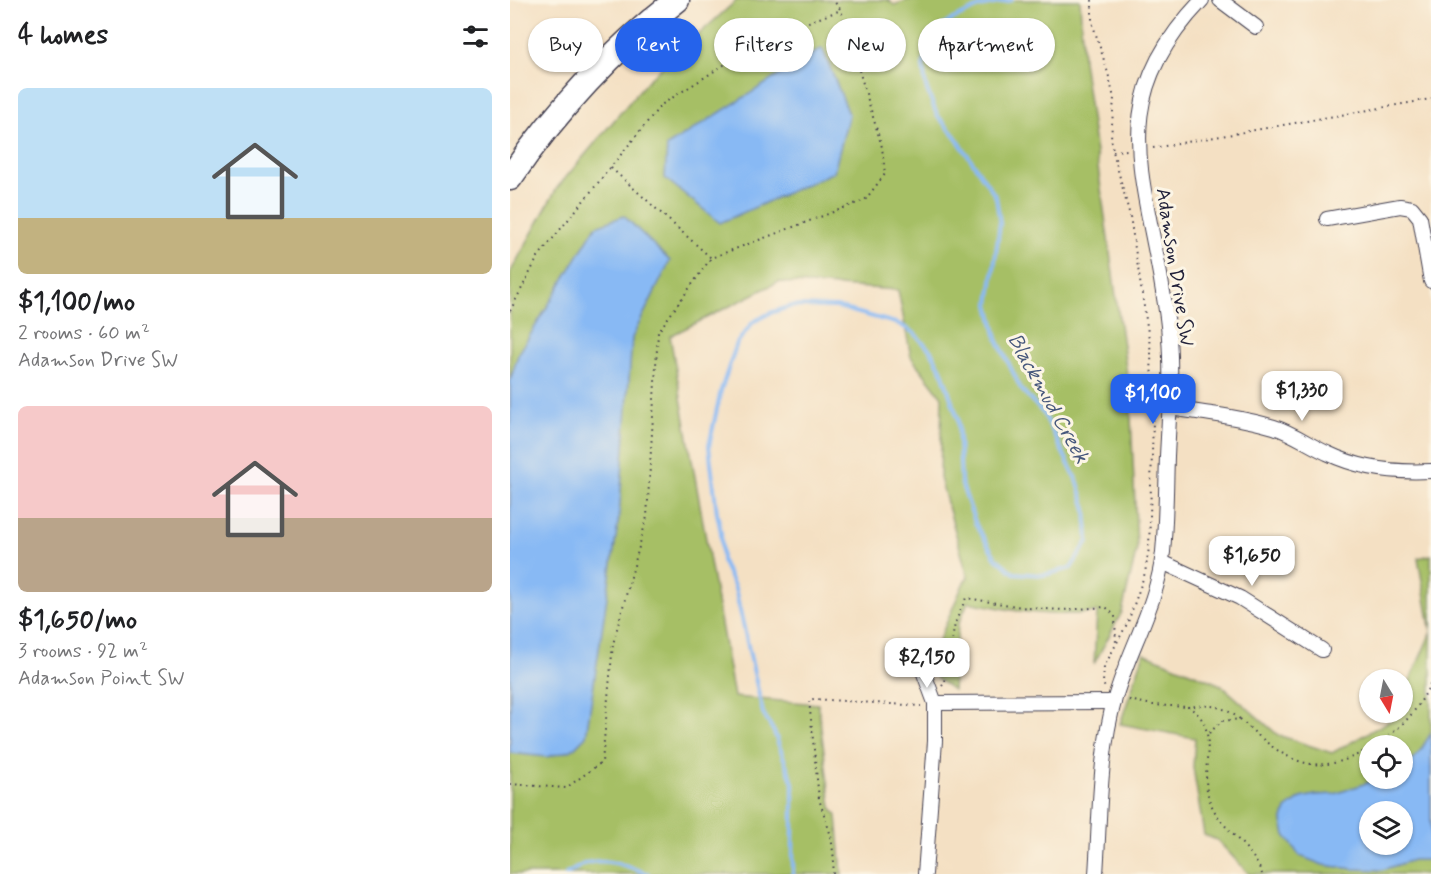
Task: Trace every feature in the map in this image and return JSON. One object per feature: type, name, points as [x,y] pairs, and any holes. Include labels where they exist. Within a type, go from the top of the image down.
[{"type":"highway","points":[[510,178],[581,88],[658,14],[677,0]]},
{"type":"street","name":"Adamson Drive SW","points":[[1095,874],[1104,756],[1162,562],[1169,408],[1169,338],[1140,165],[1138,124],[1148,80],[1161,51],[1183,20],[1202,0]]},
{"type":"street","points":[[1220,0],[1256,27]]},
{"type":"street","points":[[1327,219],[1400,206],[1412,208],[1420,218],[1431,280]]},
{"type":"street","points":[[1169,408],[1273,427],[1297,436],[1334,456],[1370,468],[1393,471],[1431,471]]},
{"type":"street","points":[[1162,562],[1240,598],[1322,650]]},
{"type":"street","points":[[916,652],[935,741],[925,874]]},
{"type":"street","points":[[928,704],[1119,701]]},
{"type":"path","points":[[510,784],[566,788],[602,762],[613,644],[647,517],[658,332],[711,258],[865,200],[885,174],[882,147],[841,10],[833,0]]},
{"type":"path","points":[[1092,0],[1092,22],[1114,98],[1111,138],[1128,205],[1152,362],[1153,412],[1149,548],[1134,605],[1103,672],[1103,683],[1106,689]]},
{"type":"path","points":[[510,311],[538,257],[661,105],[768,37],[841,10]]},
{"type":"path","points":[[1147,149],[1431,99]]},
{"type":"path","points":[[1113,151],[1131,150]]},
{"type":"path","points":[[611,168],[711,258]]},
{"type":"path","points":[[941,687],[945,682],[955,623],[966,598],[1028,608],[1063,610],[1106,607],[1115,616],[1116,646]]},
{"type":"path","points":[[1390,735],[1415,712],[1431,682]]},
{"type":"path","points":[[833,874],[831,836],[819,799],[809,700],[928,704]]},
{"type":"path","points":[[1119,701],[1222,708],[1240,719],[1278,750],[1299,762],[1325,765],[1336,763],[1359,753]]},
{"type":"path","points":[[1188,707],[1200,715],[1206,723],[1209,734],[1206,787],[1212,808],[1252,855],[1263,874]]},
{"type":"path","points":[[1209,734],[1222,721],[1240,719]]},
{"type":"green space","points":[[737,0],[888,0],[894,5],[908,0],[1080,0],[1083,60],[1130,396],[1137,548],[1122,612],[1094,664],[1097,612],[1048,614],[968,602],[958,625],[953,690],[936,678],[941,657],[939,640],[968,577],[940,478],[942,397],[911,357],[898,290],[778,282],[670,336],[734,697],[818,704],[831,807],[837,816],[842,874],[510,874],[510,273],[557,188],[649,79],[657,72],[702,72],[702,31],[714,21],[714,72],[814,72],[814,18],[717,18]]},
{"type":"green space","points":[[1431,555],[1431,632],[1418,558]]},
{"type":"green space","points":[[1431,632],[1431,874],[1249,874],[1217,840],[1204,835],[1193,767],[1195,738],[1120,724],[1144,653],[1221,685],[1278,735],[1332,753],[1359,738],[1359,789],[1413,789],[1413,735],[1364,735],[1386,723],[1413,723],[1413,674]]},
{"type":"water","points":[[822,48],[826,58],[826,72],[832,72],[849,114],[834,172],[720,223],[665,178],[667,146],[784,72],[814,72],[814,53]]},
{"type":"water","points":[[624,216],[670,261],[632,338],[619,517],[586,736],[572,750],[547,757],[510,753],[510,381],[518,355],[596,226]]},
{"type":"water","points":[[1431,733],[1431,860],[1413,860],[1382,870],[1323,865],[1300,856],[1285,835],[1282,822],[1286,809],[1301,798],[1335,794],[1359,786],[1359,789],[1413,789],[1413,759]]},
{"type":"waterway","name":"Blackmud Creek","points":[[793,874],[793,783],[774,732],[763,713],[735,588],[722,561],[721,532],[709,446],[721,390],[737,343],[753,322],[770,313],[792,306],[837,307],[899,324],[914,333],[931,351],[941,369],[958,419],[961,482],[976,525],[996,558],[1014,573],[1044,575],[1071,568],[1088,541],[1086,509],[1078,483],[1044,414],[1021,389],[997,339],[989,304],[1000,223],[996,197],[955,136],[937,115],[926,87],[923,66],[933,33],[953,19],[979,7],[1012,0]]},
{"type":"waterway","name":"Blackmud Creek","points":[[566,874],[595,861],[618,864],[648,874]]}]
